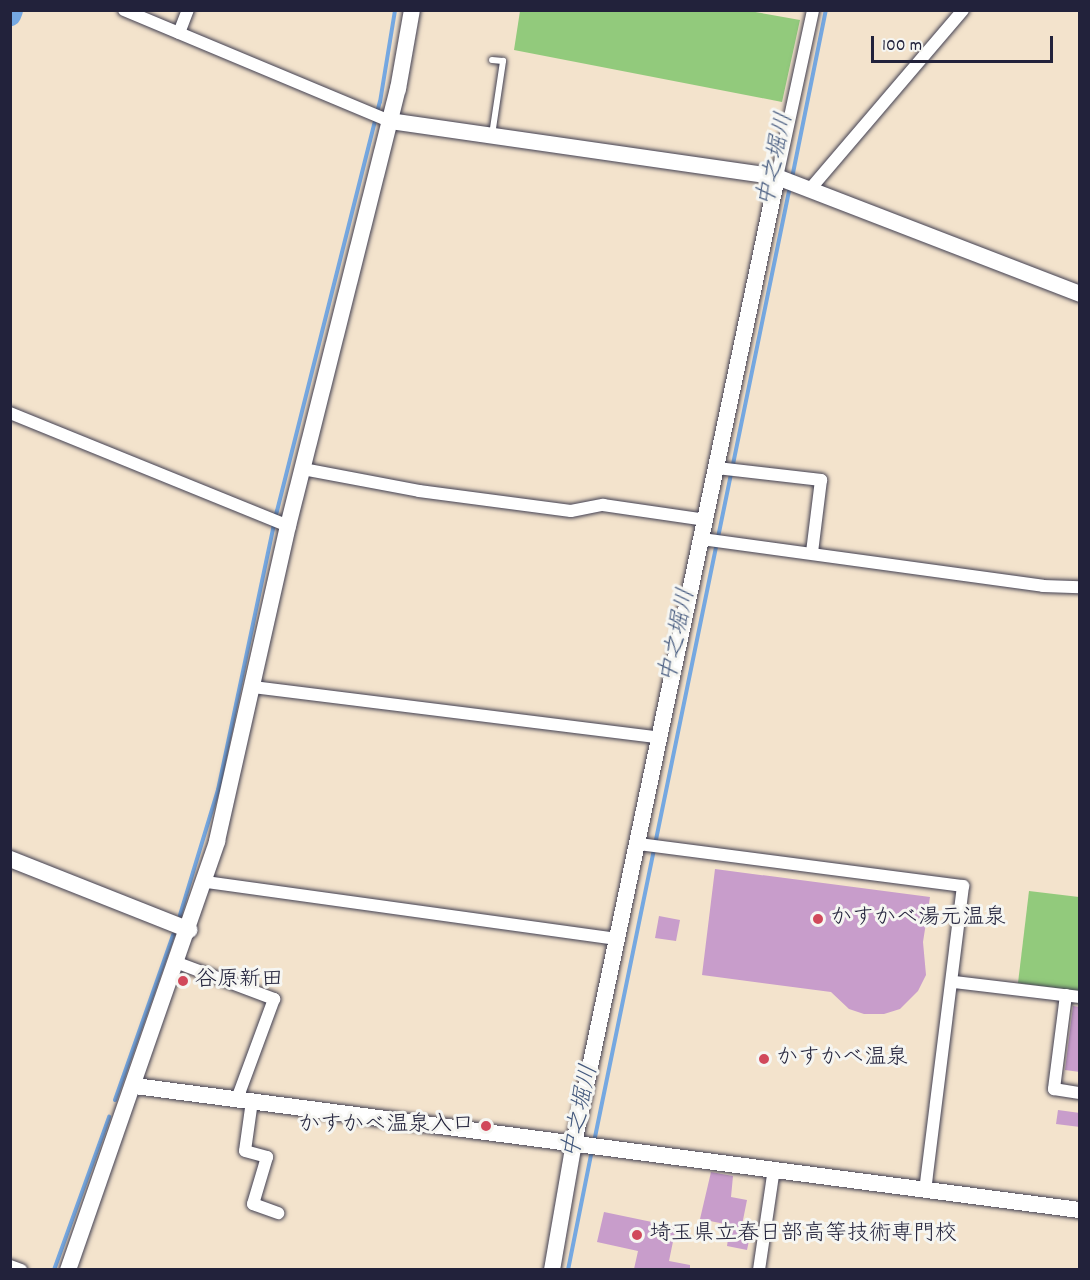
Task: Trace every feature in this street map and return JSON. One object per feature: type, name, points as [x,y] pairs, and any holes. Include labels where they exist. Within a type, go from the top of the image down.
[{"type":"street","points":[[124,10],[387,120],[792,182],[1080,294]]},
{"type":"street","points":[[179,33],[188,10]]},
{"type":"street","points":[[68,1269],[206,882],[253,687],[286,525],[303,469],[412,10]]},
{"type":"street","points":[[552,1269],[574,1143],[618,939],[643,845],[660,738],[717,468],[792,182],[813,10]]},
{"type":"street","points":[[792,182],[963,10]]},
{"type":"street","points":[[10,413],[286,525]]},
{"type":"street","points":[[717,468],[821,480],[812,552]]},
{"type":"street","points":[[303,469],[419,491],[571,511],[603,505],[706,520]]},
{"type":"street","points":[[702,539],[812,552],[1043,586],[1080,587]]},
{"type":"street","points":[[253,687],[660,738]]},
{"type":"street","points":[[643,845],[963,886],[954,982],[925,1190]]},
{"type":"street","points":[[10,859],[189,930]]},
{"type":"street","points":[[206,882],[618,939]]},
{"type":"street","points":[[178,963],[274,999],[245,1100],[245,1151],[267,1157],[254,1204],[278,1213]]},
{"type":"street","points":[[954,982],[1080,997]]},
{"type":"street","points":[[1066,995],[1054,1089],[1080,1093]]},
{"type":"street","points":[[135,1086],[1080,1210]]},
{"type":"street","points":[[759,1269],[774,1169]]},
{"type":"street","points":[[10,1266],[21,1269]]},
{"type":"lane","points":[[492,60],[503,61],[492,136]]},
{"type":"green space","points":[[744,10],[800,20],[782,102],[514,50],[520,11]]},
{"type":"green space","points":[[1029,891],[1079,897],[1079,991],[1018,983]]},
{"type":"building","name":"かすかべ湯元温泉","points":[[715,869],[930,897],[923,942],[926,975],[918,991],[900,1009],[884,1014],[864,1014],[849,1009],[831,992],[702,975]]},
{"type":"building","points":[[659,916],[680,920],[676,941],[655,938]]},
{"type":"building","points":[[1073,1006],[1080,1007],[1080,1072],[1065,1070]]},
{"type":"building","points":[[1058,1110],[1080,1113],[1080,1127],[1056,1124]]},
{"type":"building","points":[[711,1172],[733,1176],[731,1197],[747,1200],[740,1235],[750,1236],[747,1250],[727,1246],[730,1225],[700,1219]]},
{"type":"building","points":[[604,1212],[676,1227],[669,1261],[690,1265],[690,1269],[634,1269],[638,1251],[597,1242]]},
{"type":"waterway","points":[[10,15],[12,10]]},
{"type":"waterway","points":[[180,915],[218,790],[277,511],[380,102],[395,10]]},
{"type":"waterway","name":"中之堀川","points":[[792,178],[826,10]]},
{"type":"waterway","name":"中之堀川","points":[[594,1142],[790,186]]},
{"type":"waterway","points":[[115,1100],[173,935]]},
{"type":"waterway","points":[[54,1270],[109,1117]]},
{"type":"waterway","name":"中之堀川","points":[[568,1270],[592,1150]]},
{"type":"place","name":"かすかべ湯元温泉","points":[[818,919]]},
{"type":"place","name":"谷原新田","points":[[183,981]]},
{"type":"place","name":"かすかべ温泉","points":[[764,1059]]},
{"type":"place","name":"かすかべ温泉入口","points":[[486,1126]]},
{"type":"place","name":"埼玉県立春日部高等技術専門校","points":[[637,1235]]}]
